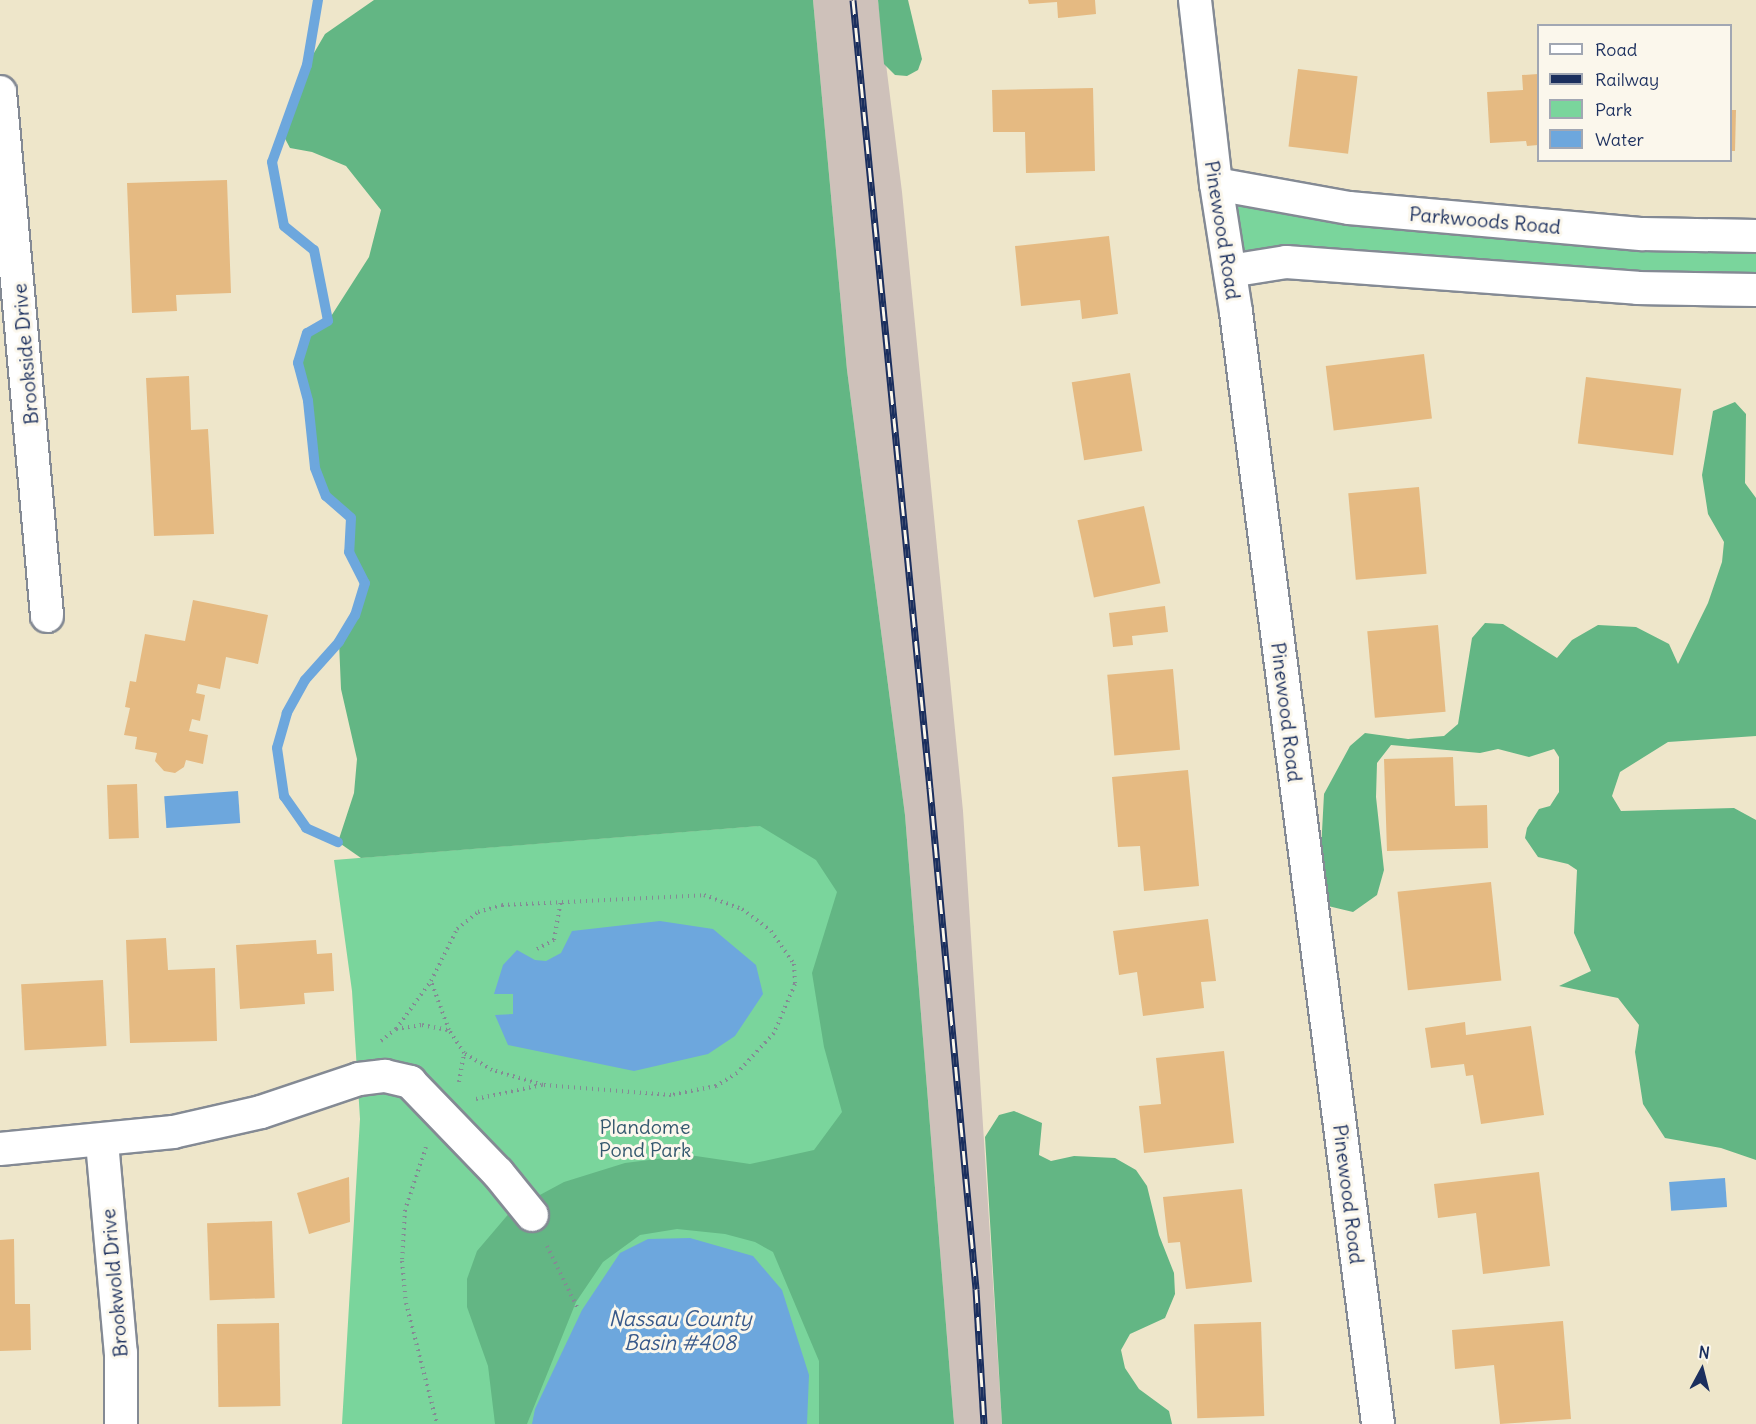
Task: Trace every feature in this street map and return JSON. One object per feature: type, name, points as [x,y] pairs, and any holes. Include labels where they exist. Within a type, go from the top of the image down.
[{"type":"street","name":"Pinewood Road","points":[[1196,0],[1216,184],[1230,271],[1378,1424]]},
{"type":"street","name":"Brookside Drive","points":[[0,92],[12,341],[47,616]]},
{"type":"street","name":"Parkwoods Road","points":[[1216,184],[1349,208],[1643,234],[1756,236]]},
{"type":"street","points":[[1230,271],[1286,262],[1637,288],[1756,290]]},
{"type":"street","points":[[0,1149],[102,1142],[225,1121],[358,1079],[385,1076],[410,1082],[443,1115],[532,1215]]},
{"type":"street","name":"Brookwold Drive","points":[[102,1142],[121,1353],[121,1424]]},
{"type":"path","points":[[377,1044],[396,1029],[431,981],[457,929],[478,912],[502,904],[704,895],[742,909],[771,931],[794,964],[795,984],[768,1040],[737,1073],[716,1086],[671,1095],[543,1085],[492,1070],[464,1053],[449,1030],[431,981]]},
{"type":"path","points":[[537,949],[554,940],[561,900]]},
{"type":"path","points":[[396,1029],[422,1025],[449,1030]]},
{"type":"path","points":[[437,1424],[406,1303],[402,1237],[411,1188],[443,1115],[471,1099],[543,1085]]},
{"type":"path","points":[[532,1215],[577,1307]]},
{"type":"shaded area","points":[[813,0],[878,0],[902,192],[963,811],[1002,1424],[954,1424],[905,815],[847,370]]},
{"type":"green space","points":[[374,0],[813,0],[847,370],[905,815],[954,1424],[819,1424],[819,1361],[773,1252],[755,1242],[725,1234],[677,1229],[640,1235],[603,1262],[576,1302],[527,1424],[495,1424],[488,1366],[467,1307],[467,1279],[477,1251],[512,1210],[564,1182],[625,1163],[689,1155],[750,1164],[814,1150],[842,1112],[824,1047],[812,973],[837,892],[816,860],[760,826],[361,858],[338,842],[354,793],[357,759],[341,689],[339,642],[355,615],[365,583],[349,552],[351,518],[326,496],[315,468],[308,401],[298,363],[307,333],[328,321],[369,257],[381,210],[346,166],[312,152],[290,148],[282,133],[307,65],[325,34]]},
{"type":"green space","points":[[878,0],[908,0],[922,59],[918,70],[907,76],[895,75],[884,64]]},
{"type":"green space","points":[[1216,184],[1756,236],[1756,290],[1230,271]]},
{"type":"green space","points":[[1735,402],[1746,414],[1745,483],[1756,498],[1756,736],[1668,742],[1620,772],[1612,796],[1621,811],[1734,808],[1756,820],[1756,1160],[1721,1148],[1665,1138],[1643,1104],[1635,1052],[1639,1025],[1618,998],[1559,986],[1591,971],[1574,933],[1577,870],[1568,864],[1538,857],[1525,838],[1527,828],[1539,809],[1550,806],[1559,792],[1559,757],[1554,749],[1529,757],[1498,749],[1480,753],[1391,745],[1377,763],[1376,797],[1384,870],[1377,895],[1353,912],[1328,906],[1319,888],[1324,794],[1350,746],[1365,733],[1408,739],[1444,736],[1458,724],[1472,638],[1485,623],[1503,624],[1557,658],[1572,640],[1598,625],[1636,627],[1669,644],[1678,664],[1708,603],[1722,562],[1724,542],[1708,514],[1702,475],[1713,411]]},
{"type":"green space","name":"Plandome Pond Park","points":[[869,817],[954,1424],[342,1424],[360,1119],[352,991],[334,860]]},
{"type":"green space","points":[[1014,1111],[1042,1123],[1039,1155],[1051,1161],[1074,1156],[1115,1158],[1136,1170],[1147,1186],[1159,1235],[1174,1273],[1175,1294],[1165,1318],[1130,1334],[1121,1350],[1125,1368],[1139,1389],[1169,1411],[1172,1424],[1002,1424],[985,1137],[999,1115]]},
{"type":"water","points":[[238,791],[240,823],[166,828],[164,796]]},
{"type":"water","points":[[660,921],[713,929],[756,965],[763,994],[735,1036],[708,1054],[634,1071],[508,1045],[495,1015],[513,1014],[513,994],[494,994],[503,965],[517,950],[535,960],[546,961],[561,953],[572,931]]},
{"type":"water","points":[[1725,1178],[1727,1207],[1671,1211],[1669,1182]]},
{"type":"water","name":"Nassau County Basin #408","points":[[690,1238],[753,1256],[782,1290],[809,1375],[807,1424],[532,1424],[535,1409],[582,1310],[620,1253],[648,1239]]},
{"type":"building","points":[[1028,0],[1095,0],[1096,14],[1058,18],[1057,2],[1029,4]]},
{"type":"building","points":[[1298,69],[1358,76],[1348,154],[1288,146]]},
{"type":"building","points":[[1537,74],[1537,145],[1527,146],[1526,141],[1490,143],[1487,92],[1523,90],[1522,75]]},
{"type":"building","points":[[1093,88],[1095,171],[1026,173],[1025,132],[993,132],[992,90]]},
{"type":"building","points":[[1732,110],[1736,110],[1735,151],[1732,151]]},
{"type":"building","points":[[227,180],[231,293],[176,295],[177,311],[132,313],[127,183]]},
{"type":"building","points":[[1109,236],[1118,314],[1082,319],[1080,300],[1021,306],[1015,246]]},
{"type":"building","points":[[1424,354],[1432,419],[1334,431],[1326,366]]},
{"type":"building","points":[[1130,373],[1142,451],[1084,460],[1072,382]]},
{"type":"building","points":[[189,376],[191,430],[208,429],[214,534],[154,536],[146,378]]},
{"type":"building","points":[[1586,377],[1681,389],[1673,455],[1578,444]]},
{"type":"building","points":[[1419,487],[1427,574],[1356,580],[1348,493]]},
{"type":"building","points":[[1144,506],[1160,583],[1094,597],[1077,520]]},
{"type":"building","points":[[193,600],[268,615],[258,664],[226,657],[220,689],[198,684],[196,693],[205,695],[200,721],[192,719],[189,731],[208,735],[203,764],[186,760],[184,767],[175,773],[164,771],[155,761],[157,753],[135,749],[137,737],[124,735],[130,708],[125,707],[130,681],[136,682],[145,634],[185,641]]},
{"type":"building","points":[[1165,606],[1168,632],[1132,636],[1133,645],[1113,647],[1109,613]]},
{"type":"building","points":[[1438,625],[1446,712],[1375,718],[1367,631]]},
{"type":"building","points":[[1173,669],[1180,750],[1114,755],[1107,675]]},
{"type":"building","points":[[1453,757],[1455,806],[1487,805],[1488,848],[1387,851],[1384,759]]},
{"type":"building","points":[[1188,770],[1199,886],[1144,891],[1140,846],[1118,847],[1112,777]]},
{"type":"building","points":[[137,784],[139,838],[109,839],[107,785]]},
{"type":"building","points":[[1491,882],[1501,980],[1408,990],[1398,892]]},
{"type":"building","points":[[1208,919],[1216,981],[1201,982],[1204,1008],[1143,1016],[1137,972],[1119,975],[1113,931]]},
{"type":"building","points":[[166,938],[168,970],[215,968],[217,1041],[130,1043],[126,940]]},
{"type":"building","points":[[316,940],[317,954],[332,953],[334,991],[304,993],[305,1004],[240,1009],[236,945]]},
{"type":"building","points":[[103,980],[106,1046],[25,1050],[21,984]]},
{"type":"building","points":[[1465,1022],[1466,1035],[1531,1026],[1544,1115],[1481,1124],[1473,1075],[1466,1076],[1464,1064],[1431,1068],[1425,1028]]},
{"type":"building","points":[[1224,1051],[1234,1143],[1144,1153],[1139,1106],[1161,1104],[1156,1058]]},
{"type":"building","points":[[1539,1172],[1550,1266],[1483,1274],[1476,1213],[1438,1218],[1434,1184]]},
{"type":"building","points":[[349,1177],[350,1222],[309,1234],[297,1193]]},
{"type":"building","points":[[1242,1189],[1252,1282],[1186,1289],[1180,1242],[1168,1243],[1163,1197]]},
{"type":"building","points":[[272,1221],[275,1298],[210,1300],[207,1223]]},
{"type":"building","points":[[14,1239],[15,1304],[30,1304],[31,1350],[0,1351],[0,1240]]},
{"type":"building","points":[[1563,1321],[1571,1419],[1500,1424],[1494,1365],[1455,1369],[1452,1330]]},
{"type":"building","points":[[1261,1322],[1264,1416],[1197,1418],[1194,1324]]},
{"type":"building","points":[[279,1323],[280,1406],[218,1407],[217,1324]]},
{"type":"waterway","points":[[318,0],[307,65],[272,162],[284,226],[314,250],[328,321],[307,333],[298,363],[308,401],[315,468],[326,496],[351,518],[349,552],[365,583],[355,615],[339,642],[305,680],[287,713],[277,748],[284,796],[306,828],[338,842]]},
{"type":"railway","points":[[853,0],[930,788],[976,1289],[984,1424]]}]
